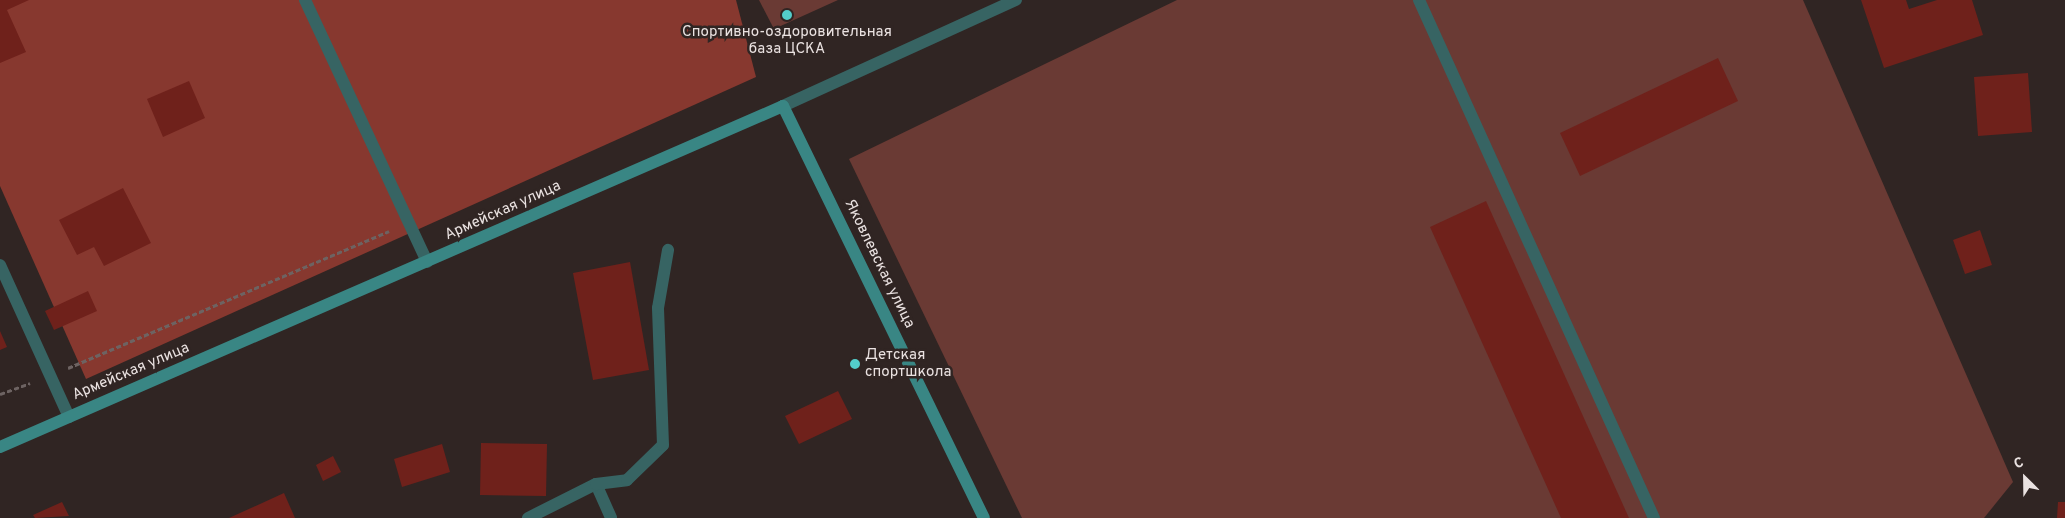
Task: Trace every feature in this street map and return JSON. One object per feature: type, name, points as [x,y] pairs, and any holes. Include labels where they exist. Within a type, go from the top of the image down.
[{"type":"street","points":[[305,0],[427,262]]},
{"type":"street","name":"Армейская улица","points":[[0,447],[783,106],[1016,0]]},
{"type":"street","points":[[1419,0],[1654,518]]},
{"type":"street","name":"Яковлевская улица","points":[[783,106],[984,518]]},
{"type":"street","points":[[528,518],[596,484],[627,480],[663,445],[658,308],[668,250]]},
{"type":"street","points":[[0,265],[49,377],[69,417]]},
{"type":"street","points":[[596,484],[610,518]]},
{"type":"path","points":[[0,394],[49,377],[408,223]]},
{"type":"shaded area","points":[[0,0],[736,0],[756,77],[86,379],[0,186]]},
{"type":"shaded area","name":"Спортивно-оздоровительная база ЦСКА","points":[[759,0],[838,0],[774,29]]},
{"type":"shaded area","points":[[1177,0],[1803,0],[2013,482],[1984,518],[1022,518],[849,159]]},
{"type":"building","points":[[0,0],[29,0],[7,10],[26,52],[0,63]]},
{"type":"building","points":[[1861,0],[1906,0],[1909,9],[1937,0],[1972,0],[1983,35],[1884,68]]},
{"type":"building","points":[[1718,58],[1738,101],[1580,176],[1560,133]]},
{"type":"building","points":[[2028,73],[2032,132],[1978,136],[1974,77]]},
{"type":"building","points":[[189,81],[205,118],[163,137],[147,99]]},
{"type":"building","points":[[123,188],[151,243],[104,266],[94,247],[77,255],[59,220]]},
{"type":"building","points":[[1486,201],[1629,518],[1561,518],[1430,227]]},
{"type":"building","points":[[1980,230],[1992,265],[1965,274],[1953,240]]},
{"type":"building","points":[[630,262],[649,370],[593,380],[573,273]]},
{"type":"building","points":[[88,291],[97,311],[54,330],[45,311]]},
{"type":"building","points":[[0,331],[7,347],[0,350]]},
{"type":"building","points":[[838,391],[852,419],[799,444],[785,416]]},
{"type":"building","points":[[481,443],[547,444],[546,496],[480,495]]},
{"type":"building","points":[[442,444],[450,472],[402,487],[394,459]]},
{"type":"building","points":[[333,456],[341,472],[323,481],[316,465]]},
{"type":"building","points":[[284,493],[295,518],[229,518]]},
{"type":"building","points":[[62,502],[69,516],[35,518],[33,515]]},
{"type":"building","points":[[2058,502],[2065,502],[2065,518],[2057,518]]},
{"type":"place","name":"Спортивно-оздоровительная база ЦСКА","points":[[787,15]]},
{"type":"place","name":"Детская спортшкола","points":[[855,364]]}]
